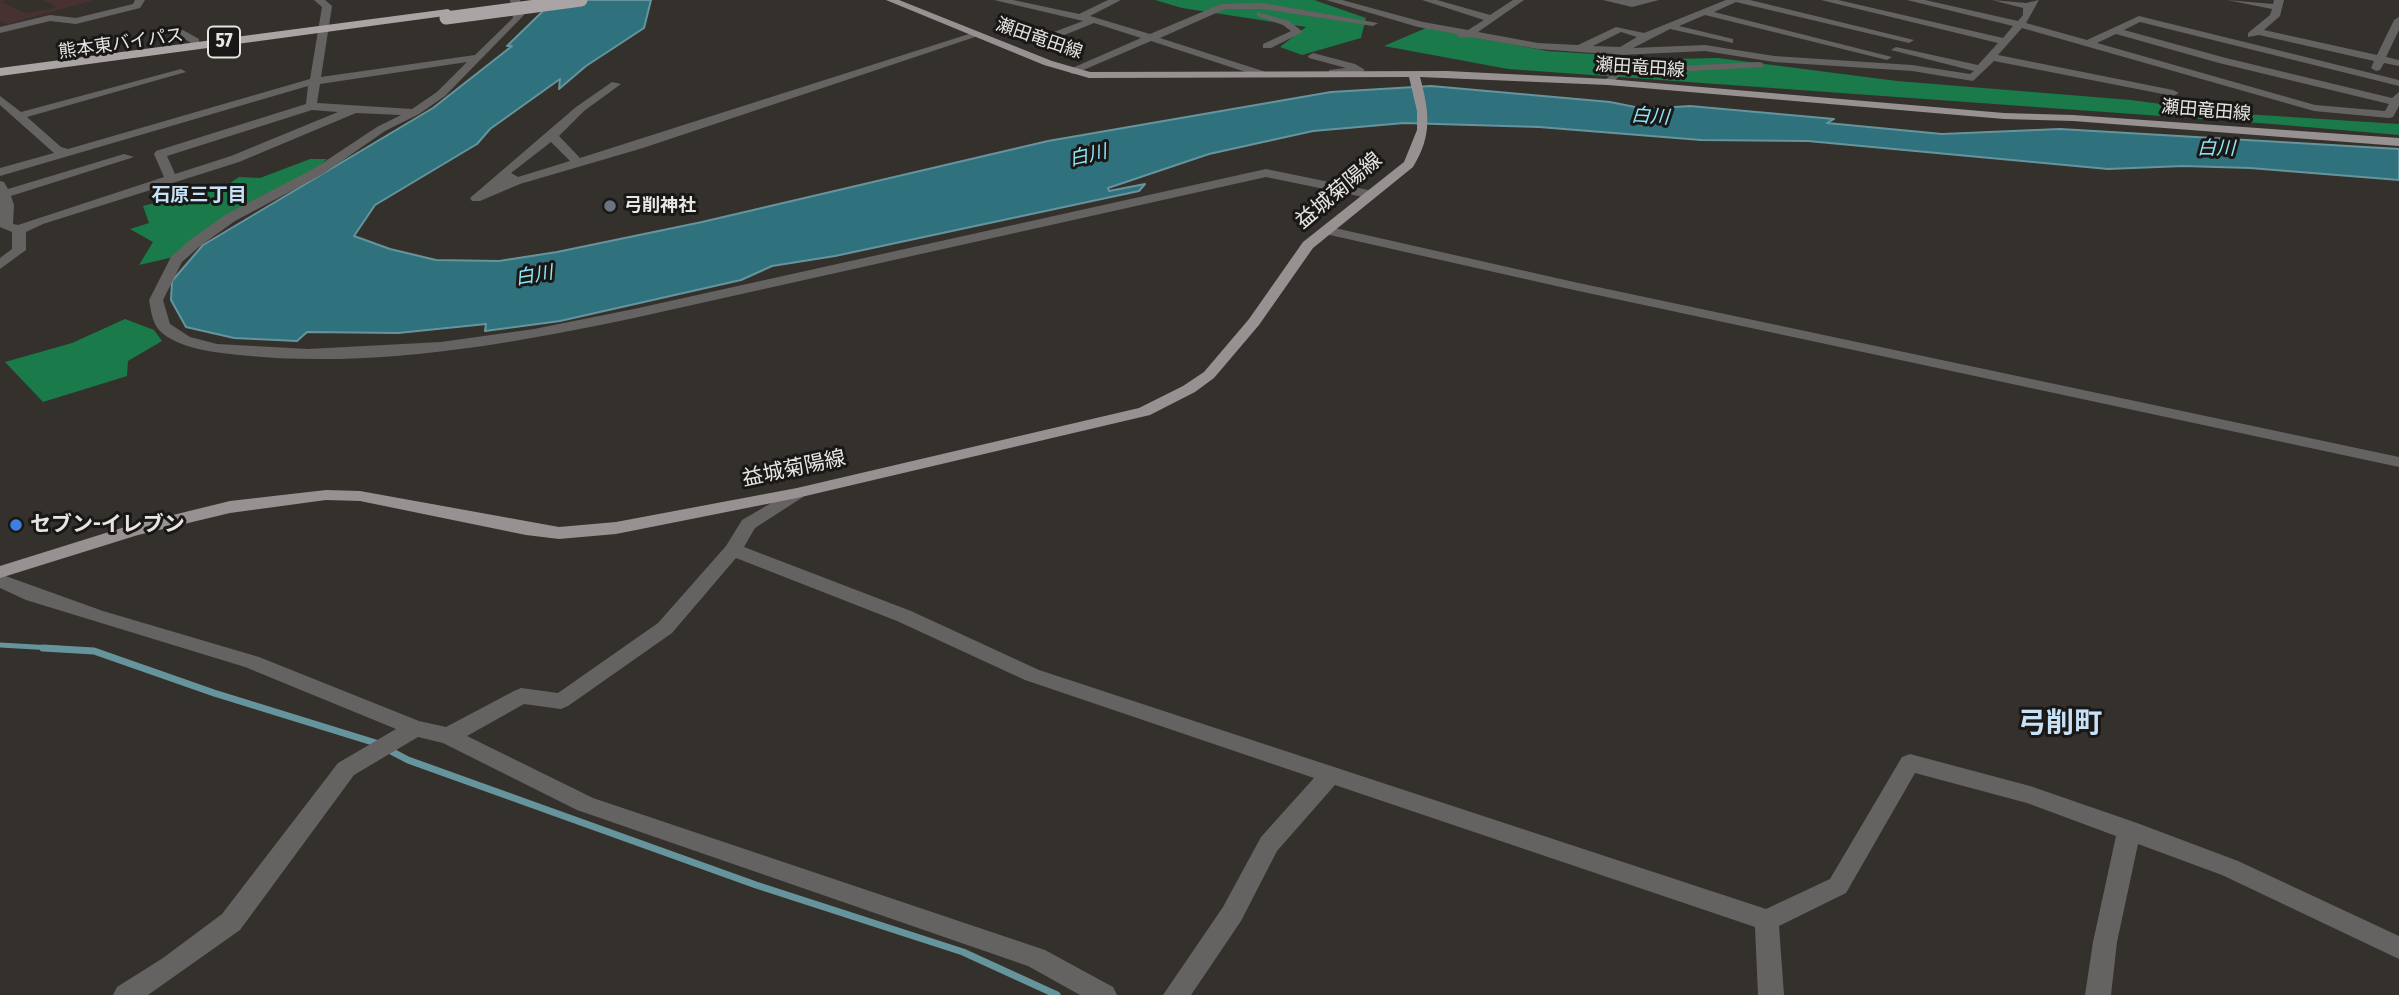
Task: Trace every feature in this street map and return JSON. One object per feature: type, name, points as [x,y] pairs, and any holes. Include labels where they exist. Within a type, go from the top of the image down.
[{"type":"highway","name":"熊本東バイパス","points":[[447,16],[546,0]]},
{"type":"highway","name":"熊本東バイパス","points":[[0,72],[581,0]]},
{"type":"highway","name":"熊本東バイパス","points":[[0,78],[324,32]]},
{"type":"main road","name":"瀬田竜田線","points":[[891,0],[1074,71],[1110,75],[1415,75],[1608,82],[2004,116],[2073,118],[2399,142]]},
{"type":"main road","name":"益城菊陽線","points":[[0,572],[134,530],[230,507],[286,498],[360,496],[559,533],[616,528],[797,493],[1116,420],[1169,401],[1209,375],[1254,322],[1308,245],[1368,194],[1409,164],[1420,147],[1425,125],[1415,75]]},
{"type":"street","points":[[0,30],[50,18],[76,21],[137,6],[140,0]]},
{"type":"street","points":[[312,106],[327,6],[319,0]]},
{"type":"street","points":[[515,0],[519,15],[517,19],[441,94],[415,112],[381,129],[319,171],[230,218],[176,260],[156,300],[165,327],[177,336],[202,345],[259,353],[360,353],[464,345],[586,325],[1266,173],[1368,194]]},
{"type":"street","points":[[999,0],[1093,20],[1260,74]]},
{"type":"street","points":[[1047,9],[1066,0]]},
{"type":"street","points":[[1081,17],[1116,0]]},
{"type":"street","points":[[1331,0],[1412,23],[1525,44],[1620,52],[1705,48],[1797,61],[1912,68],[1973,78],[2028,15],[2031,3],[1997,0]]},
{"type":"street","points":[[1427,0],[1489,18]]},
{"type":"street","points":[[1074,71],[1224,6],[1249,5],[1461,36],[1469,34],[1517,0]]},
{"type":"street","points":[[1608,0],[1632,4],[1654,0]]},
{"type":"street","points":[[1620,52],[1645,36],[1736,0],[1909,40]]},
{"type":"street","points":[[1826,0],[2004,41]]},
{"type":"street","points":[[1912,0],[2090,43],[2208,75],[2268,96],[2343,112],[2389,115],[2398,100],[2224,61],[2115,31]]},
{"type":"street","points":[[2208,75],[2275,16],[2277,3],[2232,0]]},
{"type":"street","points":[[1249,5],[1248,8],[1286,23],[1298,32],[1267,46]]},
{"type":"street","points":[[1703,12],[1891,54],[1981,69]]},
{"type":"street","points":[[2090,43],[2138,19],[2399,83]]},
{"type":"street","points":[[1058,34],[1093,20]]},
{"type":"street","points":[[2370,76],[2394,38],[2398,23]]},
{"type":"street","points":[[1877,65],[1930,24]]},
{"type":"street","points":[[1668,26],[1797,61]]},
{"type":"street","points":[[1577,49],[1620,29],[1645,36]]},
{"type":"street","points":[[2256,31],[2399,63]]},
{"type":"street","points":[[181,32],[195,41]]},
{"type":"street","points":[[616,84],[580,109],[552,136],[503,173],[476,198],[516,181],[976,35]]},
{"type":"street","points":[[1235,73],[1360,70],[1351,65],[1313,56]]},
{"type":"street","points":[[0,172],[315,81],[480,57]]},
{"type":"street","points":[[1991,57],[2173,93]]},
{"type":"street","points":[[1608,82],[1617,72],[1630,71],[1708,66],[1853,64]]},
{"type":"street","points":[[21,115],[181,72]]},
{"type":"street","points":[[0,99],[57,150],[67,152]]},
{"type":"street","points":[[352,110],[235,159],[38,221],[19,230],[6,226],[8,205],[2,189],[312,106],[415,112]]},
{"type":"street","points":[[552,136],[578,163]]},
{"type":"street","points":[[140,154],[171,180]]},
{"type":"street","points":[[503,173],[516,181]]},
{"type":"street","points":[[0,265],[19,250],[19,230]]},
{"type":"street","points":[[1326,230],[1574,286],[2399,462]]},
{"type":"street","points":[[448,736],[521,696],[561,701],[664,628],[733,550],[748,524],[797,493]]},
{"type":"street","points":[[733,550],[904,616],[1032,675],[1767,920],[1838,886],[1910,763],[2030,795],[2230,868],[2399,948]]},
{"type":"street","points":[[0,580],[33,595],[96,616],[252,662],[415,728],[448,736],[585,804],[1036,958],[1104,995]]},
{"type":"street","points":[[125,995],[172,966],[231,922],[346,769],[415,728]]},
{"type":"street","points":[[1176,995],[1231,914],[1269,844],[1330,775]]},
{"type":"street","points":[[2098,995],[2105,942],[2129,830]]},
{"type":"street","points":[[1767,920],[1771,995]]},
{"type":"shaded area","points":[[0,0],[6,0],[1,2],[25,13],[57,8],[44,0],[94,0],[7,24],[0,21]]},
{"type":"green space","points":[[1155,0],[1314,0],[1366,18],[1361,38],[1302,55],[1280,47],[1306,27],[1182,8]]},
{"type":"green space","points":[[1426,28],[1547,51],[1672,59],[1718,58],[1897,81],[2131,100],[2229,113],[2399,124],[2399,135],[1508,69],[1384,46]]},
{"type":"green space","points":[[310,159],[327,159],[313,171],[174,257],[139,265],[153,242],[130,229],[149,223],[143,206],[229,184],[239,177],[260,178]]},
{"type":"green space","points":[[125,319],[154,330],[162,341],[128,361],[127,376],[43,402],[5,362],[72,343]]},
{"type":"water","name":"白川","points":[[544,0],[651,0],[644,28],[586,66],[559,89],[560,79],[490,129],[477,144],[375,205],[354,236],[390,249],[436,260],[499,261],[557,252],[702,222],[1048,141],[1331,92],[1431,86],[1610,102],[1645,109],[1690,106],[1834,119],[1827,123],[1942,134],[2060,129],[2399,149],[2399,180],[2250,168],[2183,166],[2108,169],[1808,141],[1701,140],[1539,127],[1404,123],[1313,131],[1209,154],[1108,188],[1109,191],[1145,184],[1139,191],[835,256],[772,266],[741,280],[560,321],[485,331],[486,324],[398,333],[307,332],[297,341],[234,338],[186,327],[171,300],[172,281],[203,245],[433,108],[512,46],[507,46],[542,12]]},
{"type":"waterway","points":[[0,645],[70,649]]},
{"type":"waterway","points":[[43,648],[94,651],[214,693],[379,744]]},
{"type":"waterway","points":[[387,749],[408,760],[756,885],[963,952],[1057,995]]},
{"type":"place","name":"弓削神社","points":[[610,206]]},
{"type":"place","name":"セブン-イレブン","points":[[16,525]]},
{"type":"district","name":"石原三丁目","points":[[199,196]]},
{"type":"district","name":"弓削町","points":[[2060,724]]}]
